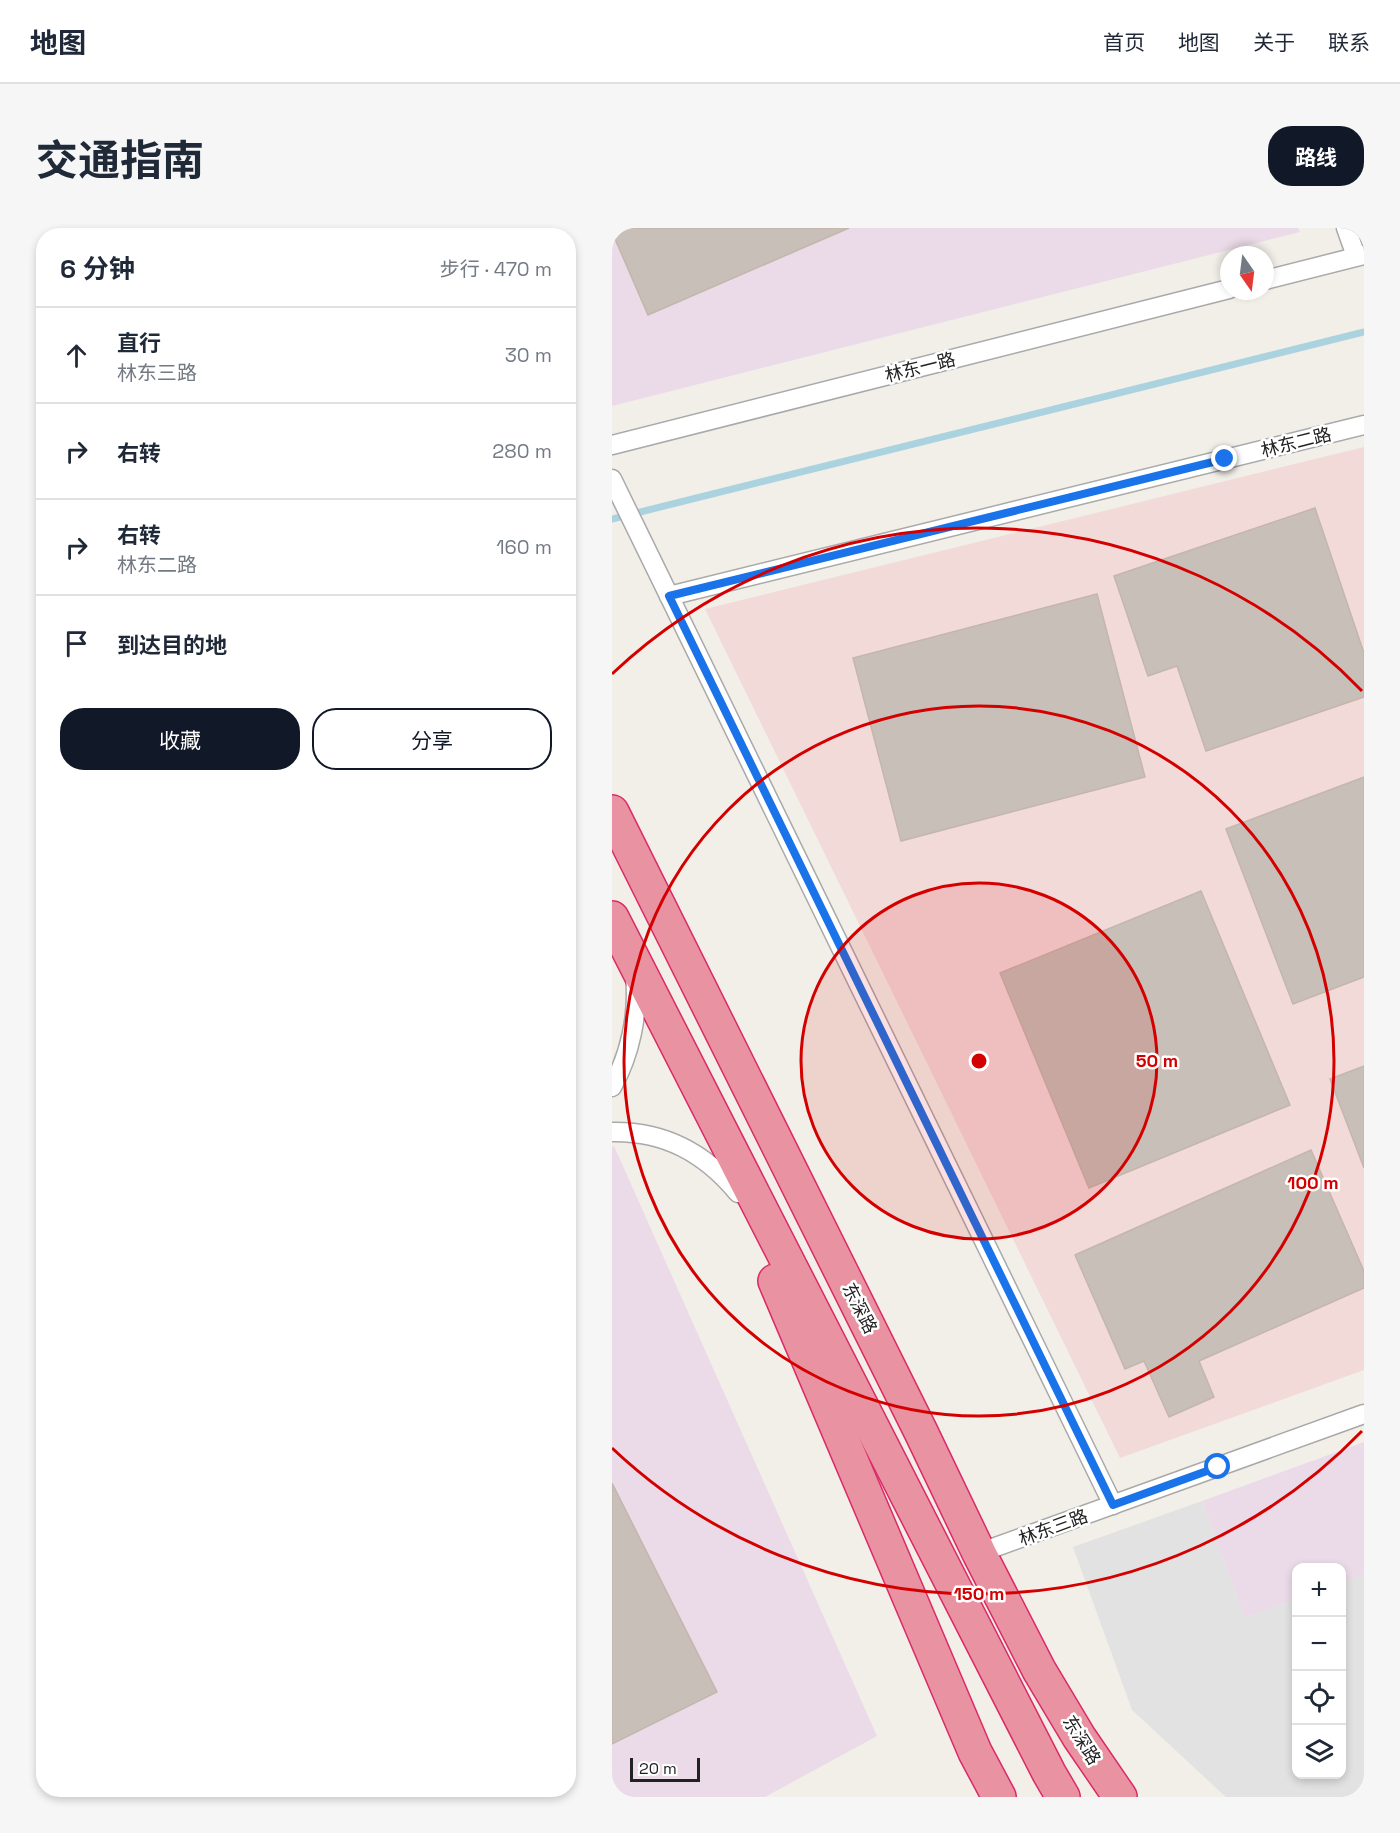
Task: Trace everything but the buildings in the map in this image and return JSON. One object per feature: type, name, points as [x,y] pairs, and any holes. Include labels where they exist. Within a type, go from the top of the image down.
[{"type":"highway","name":"东深路","points":[[612,812],[1039,1670],[1079,1737],[1120,1797]]},
{"type":"highway","points":[[612,918],[1063,1797]]},
{"type":"highway","points":[[680,1053],[975,1752],[999,1797]]},
{"type":"street","points":[[1274,278],[1360,256],[1346,228]]},
{"type":"street","name":"林东一路","points":[[612,445],[1220,291]]},
{"type":"street","name":"林东二路","points":[[669,596],[1364,425]]},
{"type":"street","points":[[612,479],[1113,1505]]},
{"type":"street","points":[[612,1087],[632,1033],[636,993],[633,960]]},
{"type":"street","points":[[612,1132],[655,1136],[674,1143],[710,1163],[738,1193]]},
{"type":"street","name":"林东三路","points":[[979,1553],[1364,1414]]},
{"type":"shaded area","points":[[612,228],[1298,228],[1300,232],[1245,246],[1220,246],[1220,252],[612,406]]},
{"type":"shaded area","points":[[1364,447],[1364,1370],[1120,1458],[705,609]]},
{"type":"shaded area","points":[[614,1146],[877,1736],[765,1797],[612,1797],[612,1147]]},
{"type":"shaded area","points":[[1364,1442],[1364,1575],[1346,1582],[1346,1563],[1292,1563],[1292,1600],[1245,1618],[1202,1501]]},
{"type":"shaded area","points":[[1202,1501],[1245,1618],[1292,1600],[1292,1779],[1346,1779],[1346,1582],[1364,1575],[1364,1797],[1226,1797],[1132,1710],[1073,1547]]},
{"type":"waterway","points":[[612,519],[1364,332]]},
{"type":"route","points":[[1218,1467],[1113,1505],[669,596],[1225,459]]}]
